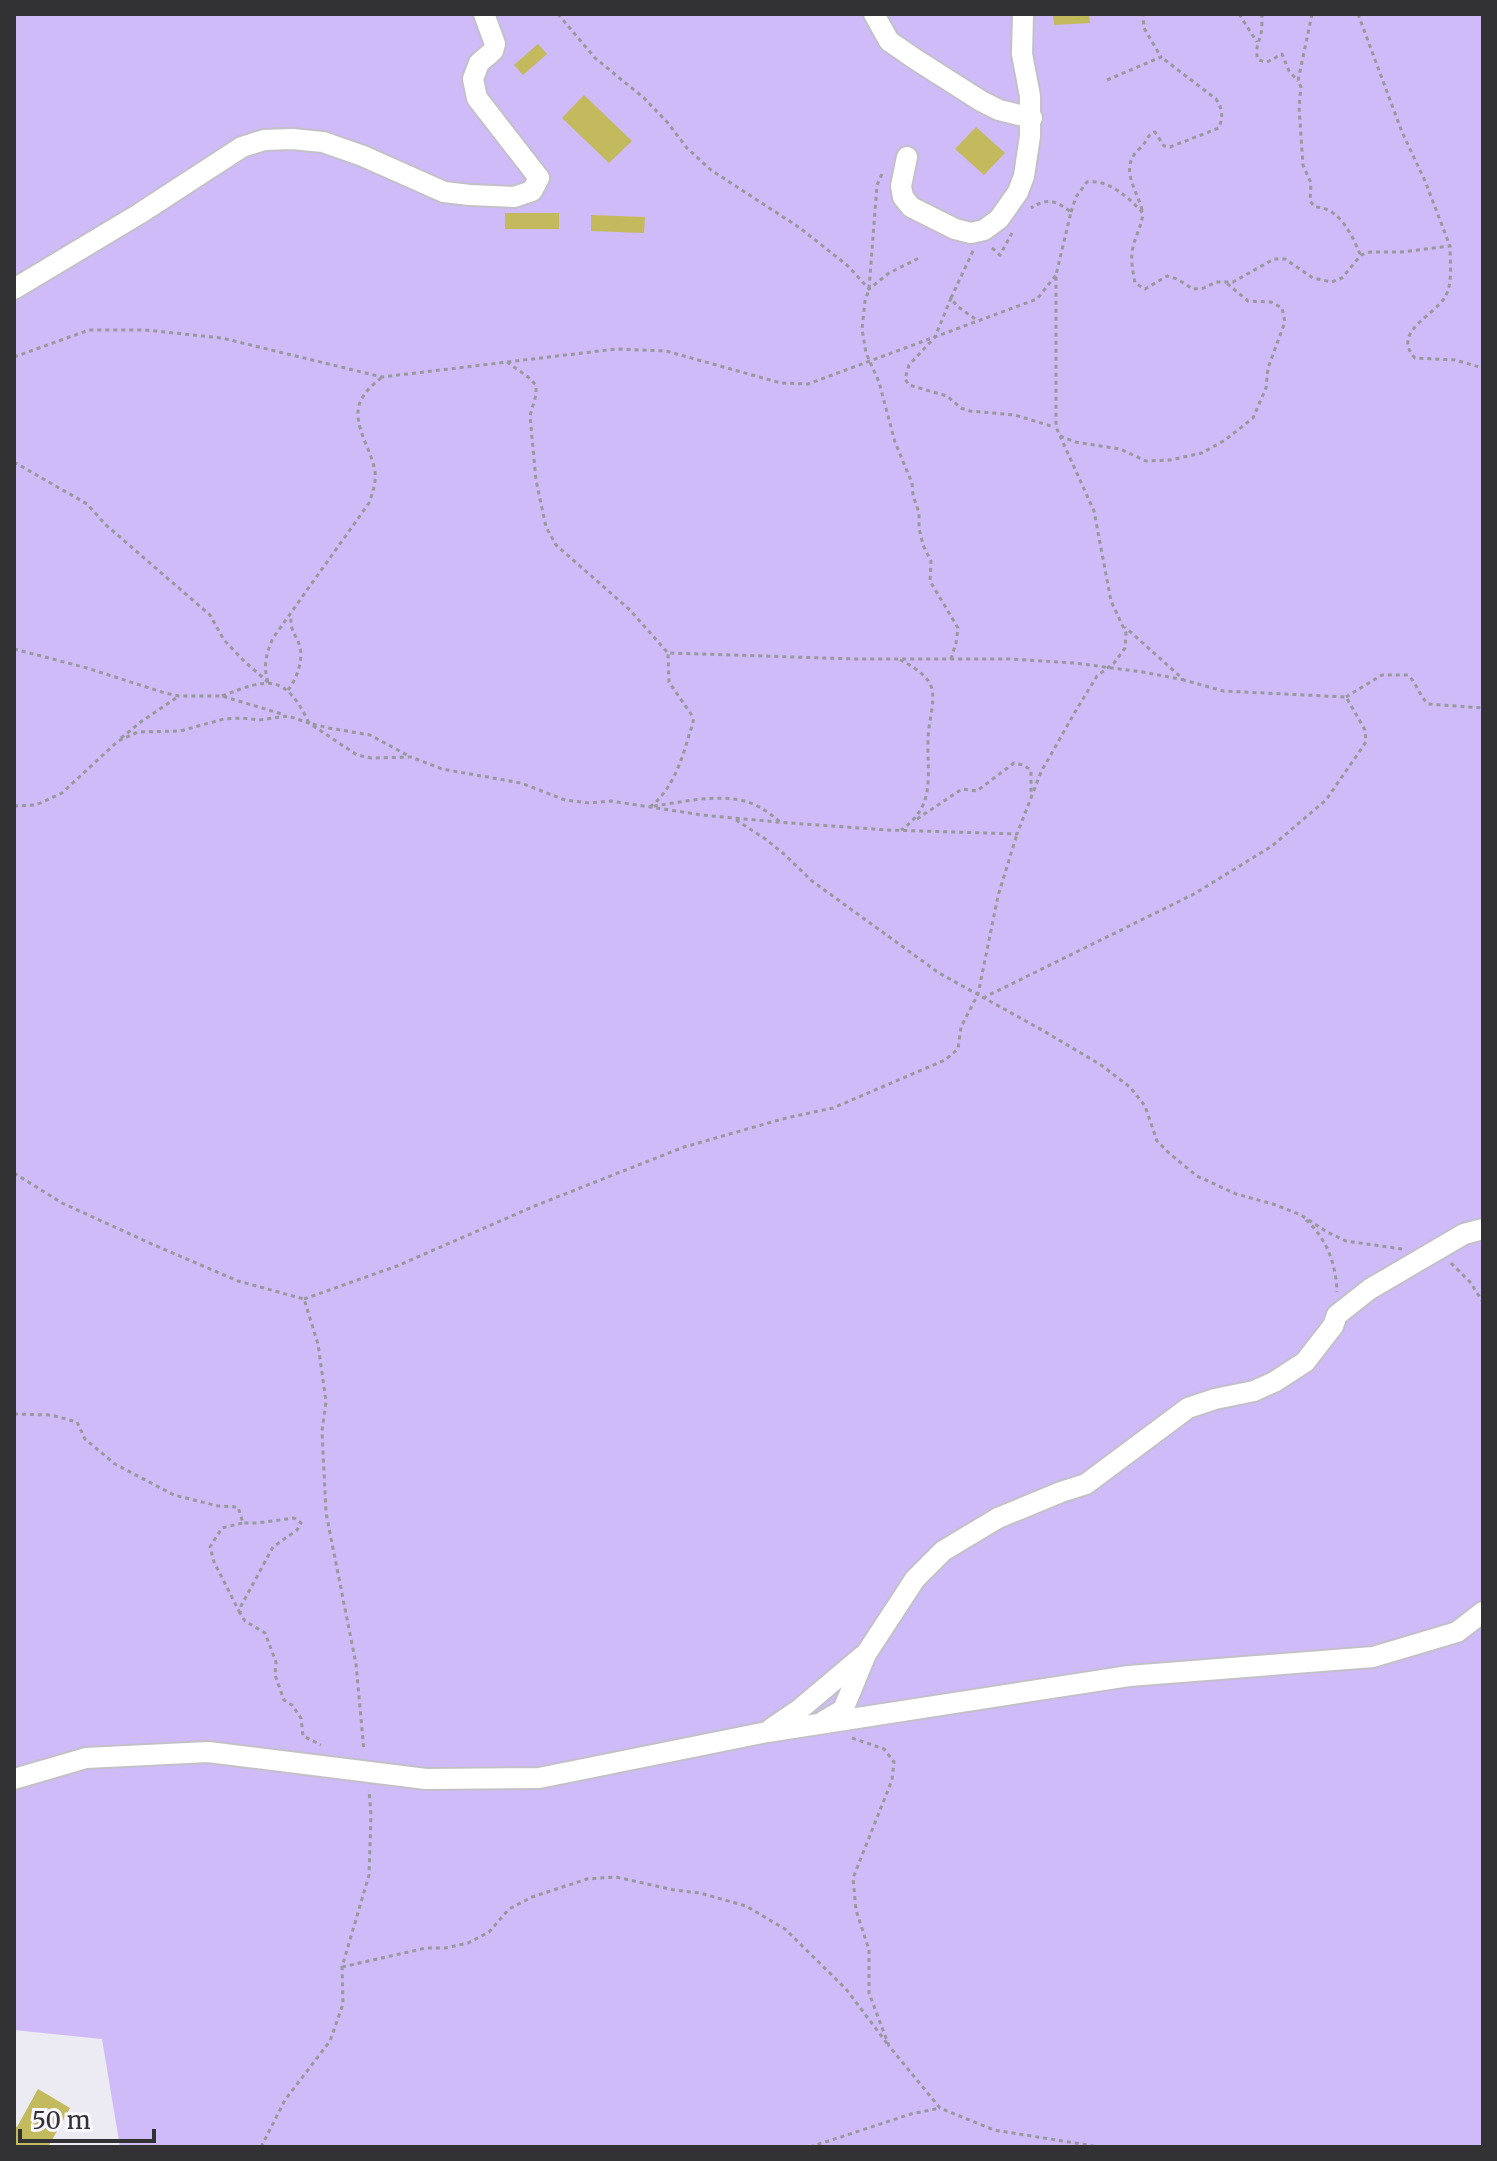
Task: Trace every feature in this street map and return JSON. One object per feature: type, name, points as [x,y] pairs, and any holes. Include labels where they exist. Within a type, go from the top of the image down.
[{"type":"street","points":[[14,289],[139,214],[242,147],[264,140],[323,142],[444,192],[514,197],[532,191],[539,178],[477,98],[473,79],[479,63],[493,51],[495,44],[484,14]]},
{"type":"street","points":[[874,14],[889,41],[915,59],[999,110],[1032,118]]},
{"type":"street","points":[[907,157],[901,186],[903,197],[911,207],[955,229],[971,233],[984,230],[999,219],[1024,176],[1032,118],[1022,54],[1023,14]]},
{"type":"street","points":[[821,1723],[843,1710],[866,1654],[915,1579],[943,1551],[998,1518],[1086,1484],[1188,1408],[1254,1391],[1274,1382],[1305,1362],[1333,1326],[1337,1315],[1370,1289],[1464,1234],[1483,1229]]},
{"type":"street","points":[[14,1779],[86,1758],[208,1752],[426,1779],[539,1778],[767,1732],[1129,1676],[1373,1657],[1457,1632],[1483,1612]]},
{"type":"street","points":[[767,1732],[866,1654]]},
{"type":"path","points":[[558,14],[595,58],[644,98],[687,148],[711,170],[800,228],[848,266],[869,289]]},
{"type":"path","points":[[1143,14],[1144,28],[1161,57],[1216,99],[1223,117],[1219,128],[1170,147],[1164,146],[1155,132],[1148,135],[1145,144],[1134,154],[1129,165],[1130,175],[1143,213],[1141,228],[1132,249],[1135,283],[1145,289],[1167,276],[1193,289],[1204,288],[1216,282],[1233,282],[1274,259],[1285,259],[1313,278],[1332,282],[1342,278],[1361,255],[1370,252],[1450,246]]},
{"type":"path","points":[[1239,14],[1257,42]]},
{"type":"path","points":[[1262,14],[1256,52],[1258,60],[1267,62],[1282,54],[1289,71],[1301,87],[1299,107],[1303,165],[1311,183],[1310,201],[1315,207],[1321,206],[1340,218],[1361,255]]},
{"type":"path","points":[[1298,81],[1312,14]]},
{"type":"path","points":[[1358,14],[1402,132],[1450,246],[1449,288],[1444,299],[1413,330],[1408,351],[1415,358],[1455,360],[1483,368]]},
{"type":"path","points":[[1107,80],[1161,57]]},
{"type":"path","points":[[884,172],[877,185],[869,289],[862,329],[895,442],[912,483],[923,545],[931,561],[930,581],[958,628],[951,659]]},
{"type":"path","points":[[14,1173],[62,1203],[154,1245],[238,1281],[304,1299],[397,1266],[537,1205],[684,1147],[833,1108],[945,1060],[958,1049],[961,1027],[978,994],[998,896],[1041,772],[1097,676],[1125,648],[1126,633],[1111,601],[1094,511],[1056,427],[1056,275],[1076,197],[1087,182],[1097,181],[1111,187],[1132,200],[1143,213]]},
{"type":"path","points":[[1029,209],[1041,201],[1058,203],[1071,212]]},
{"type":"path","points":[[984,230],[988,244],[1000,255],[1012,232]]},
{"type":"path","points":[[984,230],[935,337],[909,365],[905,379],[909,385],[947,396],[961,408],[970,411],[983,414],[999,412],[1056,427]]},
{"type":"path","points":[[869,289],[889,273],[919,258]]},
{"type":"path","points":[[14,357],[89,330],[145,330],[222,338],[382,377],[616,349],[666,351],[781,383],[808,384],[1037,299],[1056,275]]},
{"type":"path","points":[[1060,436],[1075,442],[1120,449],[1146,461],[1170,460],[1202,453],[1253,418],[1266,388],[1268,368],[1285,322],[1282,308],[1271,302],[1248,301],[1224,281]]},
{"type":"path","points":[[951,298],[978,321]]},
{"type":"path","points":[[506,361],[536,385],[530,416],[536,480],[546,527],[556,545],[630,610],[668,653],[669,682],[693,717],[685,755],[659,800],[650,807]]},
{"type":"path","points":[[268,682],[266,653],[291,612],[369,503],[375,471],[357,417],[361,401],[382,377]]},
{"type":"path","points":[[14,462],[87,504],[106,525],[210,615],[224,640],[245,662],[268,682],[288,690],[299,702],[309,723],[357,755],[371,758],[411,757]]},
{"type":"path","points":[[288,690],[295,682],[301,651],[290,625],[291,612]]},
{"type":"path","points":[[1122,623],[1184,680]]},
{"type":"path","points":[[14,649],[165,693],[222,696],[309,723],[370,735],[442,769],[521,783],[565,800],[590,803],[611,801],[782,823],[1017,834]]},
{"type":"path","points":[[668,653],[1035,661],[1143,672],[1223,691],[1346,697],[1382,675],[1408,675],[1428,704],[1483,708]]},
{"type":"path","points":[[898,659],[911,665],[932,688],[926,802],[914,821]]},
{"type":"path","points":[[222,696],[254,683],[268,682]]},
{"type":"path","points":[[14,806],[36,805],[62,793],[142,721],[179,696]]},
{"type":"path","points":[[983,998],[1194,894],[1272,846],[1326,800],[1366,742],[1365,730],[1346,697]]},
{"type":"path","points":[[118,741],[138,732],[180,731],[224,719],[259,720],[288,716]]},
{"type":"path","points":[[901,830],[962,789],[977,791],[1014,763],[1031,770],[1031,798]]},
{"type":"path","points":[[650,807],[703,800],[749,802],[782,823]]},
{"type":"path","points":[[732,818],[764,838],[812,881],[939,973],[1101,1065],[1130,1087],[1145,1106],[1157,1141],[1197,1176],[1236,1194],[1301,1215],[1346,1241],[1431,1253],[1448,1260],[1470,1282],[1483,1302]]},
{"type":"path","points":[[1301,1215],[1319,1231],[1332,1259],[1337,1287],[1337,1315]]},
{"type":"path","points":[[261,2147],[285,2100],[330,2041],[343,2004],[342,1967],[369,1875],[371,1815],[356,1664],[326,1513],[322,1431],[326,1402],[318,1344],[304,1299]]},
{"type":"path","points":[[14,1414],[51,1415],[77,1422],[85,1439],[115,1464],[174,1495],[218,1506],[238,1507],[243,1523]]},
{"type":"path","points":[[240,1613],[273,1547],[297,1530],[301,1523],[294,1518],[222,1528],[210,1547],[214,1562],[240,1613],[245,1621],[265,1633],[276,1662],[275,1675],[284,1700],[301,1718],[303,1736],[320,1745],[337,1768]]},
{"type":"path","points":[[821,1723],[853,1739],[884,1749],[894,1762],[892,1780],[853,1878],[856,1910],[869,1950],[869,1993],[889,2046]]},
{"type":"path","points":[[342,1967],[426,1948],[468,1943],[489,1932],[509,1909],[532,1897],[587,1879],[616,1877],[700,1893],[746,1906],[785,1929],[846,1989],[940,2108],[994,2130],[1100,2147]]},
{"type":"path","points":[[810,2147],[911,2114],[940,2108]]},
{"type":"shaded area","points":[[14,14],[1483,14],[1483,2147],[120,2147],[102,2039],[14,2030]]},
{"type":"building","points":[[1053,14],[1089,14],[1090,23],[1054,25]]},
{"type":"building","points":[[538,44],[547,54],[523,75],[514,65]]},
{"type":"building","points":[[584,95],[632,141],[609,163],[562,118]]},
{"type":"building","points":[[976,127],[1005,153],[984,175],[955,149]]},
{"type":"building","points":[[505,213],[559,213],[559,229],[505,229]]},
{"type":"building","points":[[591,215],[645,217],[644,233],[591,231]]},
{"type":"building","points":[[38,2089],[70,2108],[48,2147],[14,2147],[14,2125],[17,2127]]}]
